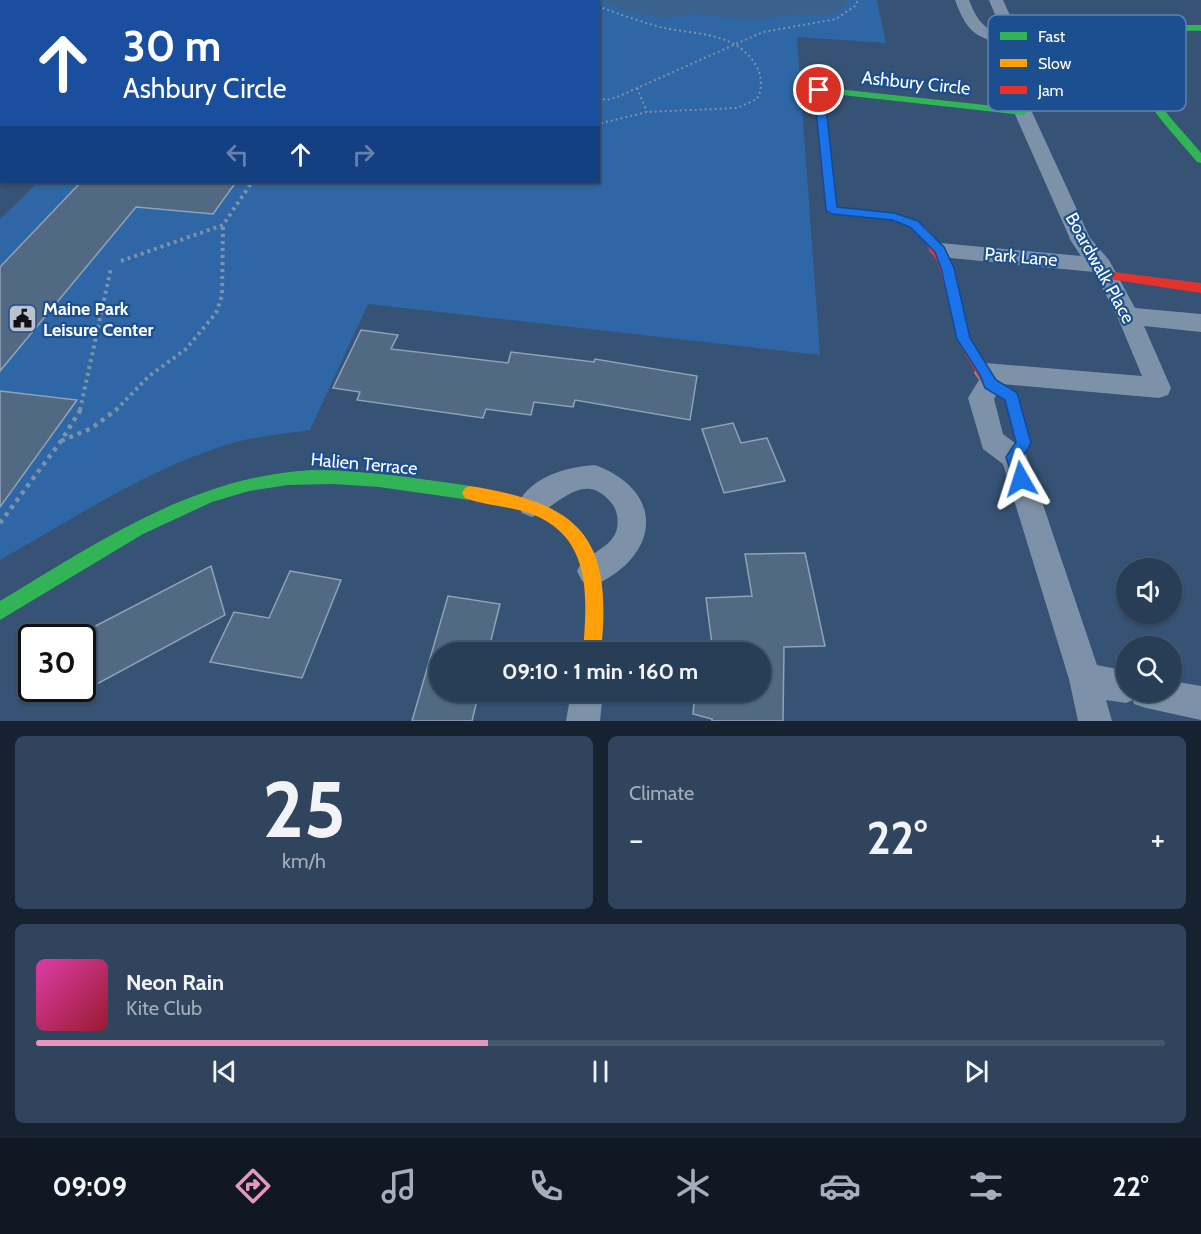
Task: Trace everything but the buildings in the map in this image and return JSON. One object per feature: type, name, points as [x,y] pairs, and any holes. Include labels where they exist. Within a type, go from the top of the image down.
[{"type":"street","points":[[962,0],[974,28],[988,35]]},
{"type":"street","name":"Boardwalk Place","points":[[996,0],[1002,15]]},
{"type":"street","points":[[1186,28],[1201,28]]},
{"type":"street","name":"Ashbury Circle","points":[[988,108],[819,90],[832,210],[894,216],[914,224],[940,250],[948,268],[964,339],[988,378]]},
{"type":"street","name":"Ashbury Circle","points":[[1014,111],[1023,112]]},
{"type":"street","points":[[1164,111],[1201,160]]},
{"type":"street","name":"Boardwalk Place","points":[[988,378],[1159,388],[1128,316],[1104,270],[1081,242],[1038,141],[1023,112]]},
{"type":"street","name":"Park Lane","points":[[940,250],[1104,270]]},
{"type":"street","points":[[1104,270],[1201,288]]},
{"type":"street","points":[[1128,316],[1201,323]]},
{"type":"street","points":[[988,378],[981,398],[992,441],[1014,457],[1085,679],[1095,721]]},
{"type":"street","name":"Halien Terrace","points":[[0,611],[138,530],[195,501],[243,485],[301,476],[357,479],[500,497],[532,504],[570,528],[584,551],[592,571]]},
{"type":"street","points":[[532,504],[556,485],[575,479],[595,477],[617,489],[630,507],[632,526],[626,544],[614,558],[592,571],[596,605],[593,642]]},
{"type":"street","points":[[1085,679],[1116,685]]},
{"type":"street","points":[[1182,699],[1201,703]]},
{"type":"street","points":[[583,721],[586,702]]},
{"type":"path","points":[[600,98],[607,100],[637,88],[736,42],[763,32],[836,19],[855,6],[858,0]]},
{"type":"path","points":[[600,7],[669,29],[715,36],[736,42],[750,54],[760,72],[762,83],[757,99],[737,108],[647,112],[600,124]]},
{"type":"path","points":[[637,88],[647,112]]},
{"type":"path","points":[[61,441],[92,428],[111,415],[149,376],[186,349],[216,313],[222,296],[223,225],[251,183]]},
{"type":"path","points":[[121,261],[223,225]]},
{"type":"path","points":[[0,523],[61,441],[81,409],[111,268]]},
{"type":"shaded area","points":[[600,0],[877,0],[886,43],[797,37],[820,355],[368,304],[310,430],[242,441],[202,453],[143,479],[0,560],[0,219],[37,183],[600,183]]},
{"type":"shaded area","points":[[600,0],[849,0],[840,10],[830,15],[792,15],[754,20],[692,14],[665,18],[623,10]]},
{"type":"traffic: fast","points":[[1186,28],[1201,28]]},
{"type":"traffic: fast","points":[[830,192],[819,90],[988,108]]},
{"type":"traffic: fast","points":[[1014,111],[1023,112]]},
{"type":"traffic: fast","points":[[1162,111],[1201,160]]},
{"type":"traffic: fast","points":[[0,611],[138,528],[211,496],[249,484],[288,478],[333,477],[379,480],[470,493]]},
{"type":"traffic: slow","points":[[470,493],[507,499],[537,508],[560,521],[576,537],[587,558],[593,583],[595,615],[593,642]]},
{"type":"traffic: jam","points":[[830,192],[832,210],[892,216],[911,222],[925,233],[936,247],[944,263],[968,347],[990,384],[1011,396],[1024,443],[1014,457]]},
{"type":"traffic: jam","points":[[1106,275],[1201,288]]},
{"type":"place","name":"Maine Park Leisure Center","points":[[22,319]]},
{"type":"route","points":[[819,90],[832,210],[894,216],[914,224],[940,250],[948,268],[964,339],[986,373],[990,384],[1011,396],[1024,443],[1014,457],[1021,479]]}]
